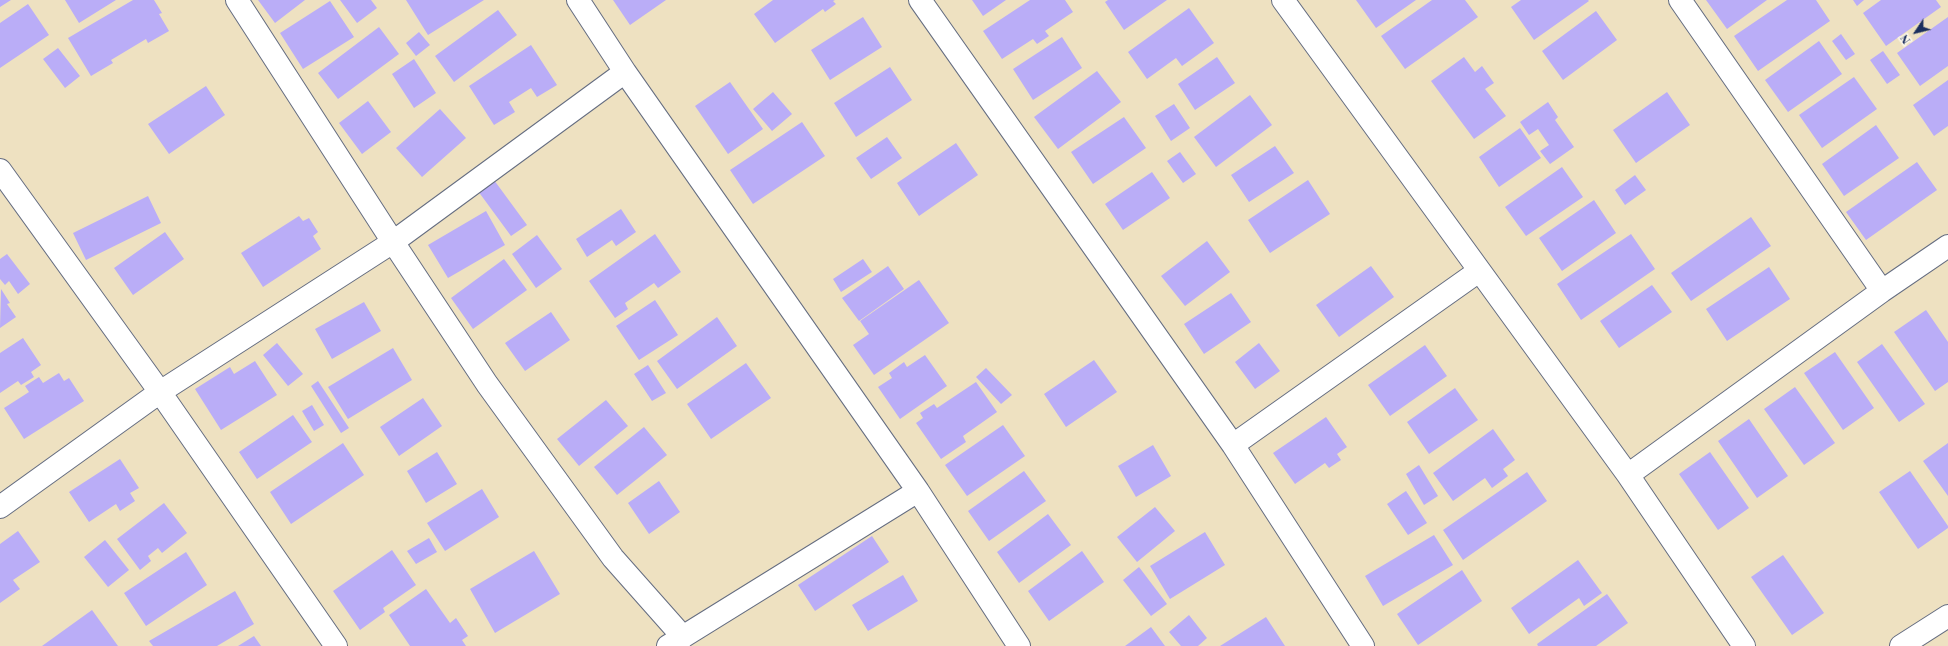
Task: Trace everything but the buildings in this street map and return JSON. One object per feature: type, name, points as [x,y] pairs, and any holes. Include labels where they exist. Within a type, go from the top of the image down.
[{"type":"street","points":[[238,0],[393,242],[488,384],[613,558],[676,641],[918,491]]},
{"type":"street","points":[[578,0],[625,72],[918,491],[1019,646]]},
{"type":"street","points":[[920,0],[1233,445],[1363,646]]},
{"type":"street","points":[[1680,0],[1882,291]]},
{"type":"street","points":[[1288,2],[1479,271],[1628,475],[1744,646]]},
{"type":"street","points":[[0,507],[160,392],[393,242],[625,72]]},
{"type":"street","points":[[0,170],[160,392],[336,646]]},
{"type":"street","points":[[1628,475],[1882,291],[1948,246]]},
{"type":"street","points":[[1233,445],[1479,271]]},
{"type":"street","points":[[1901,646],[1948,616]]}]
